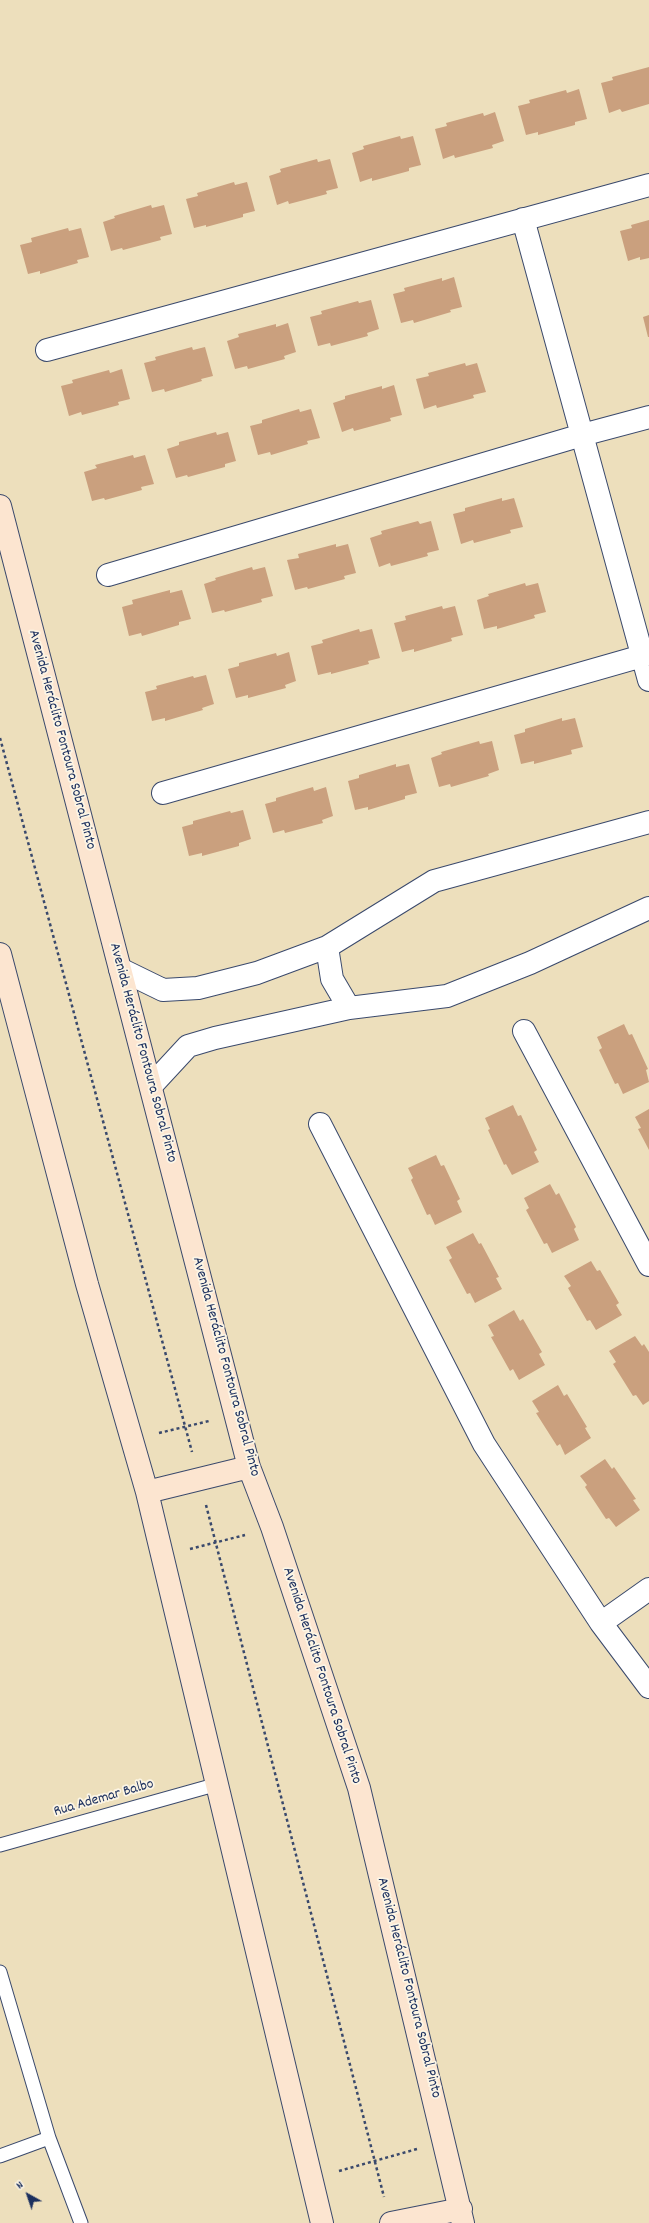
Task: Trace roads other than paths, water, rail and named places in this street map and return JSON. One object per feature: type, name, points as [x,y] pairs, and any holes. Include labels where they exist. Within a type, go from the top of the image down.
[{"type":"street","points":[[47,350],[649,185]]},
{"type":"street","points":[[523,219],[582,435],[646,655],[649,680]]},
{"type":"street","points":[[108,575],[582,435],[649,417]]},
{"type":"street","name":"Avenida Heráclito Fontoura Sobral Pinto","points":[[0,506],[250,1467],[272,1527],[359,1788],[462,2216]]},
{"type":"street","points":[[163,793],[646,655]]},
{"type":"street","points":[[120,969],[163,990],[198,988],[257,973],[327,947],[434,881],[649,822]]},
{"type":"street","points":[[151,1086],[188,1046],[214,1038],[349,1008],[447,996],[530,963],[649,908]]},
{"type":"street","points":[[327,947],[332,979],[349,1008]]},
{"type":"street","points":[[0,954],[85,1276],[146,1492],[218,1784],[322,2223]]},
{"type":"street","points":[[524,1031],[649,1265]]},
{"type":"street","points":[[320,1124],[484,1444],[601,1623],[649,1687]]},
{"type":"street","points":[[146,1492],[250,1467]]},
{"type":"street","points":[[601,1623],[649,1589]]},
{"type":"street","points":[[391,2223],[462,2216]]},
{"type":"lane","name":"Rua Ademar Balbo","points":[[0,1845],[218,1784]]},
{"type":"lane","points":[[0,1972],[50,2138],[81,2223]]},
{"type":"lane","points":[[0,2156],[50,2138]]}]
